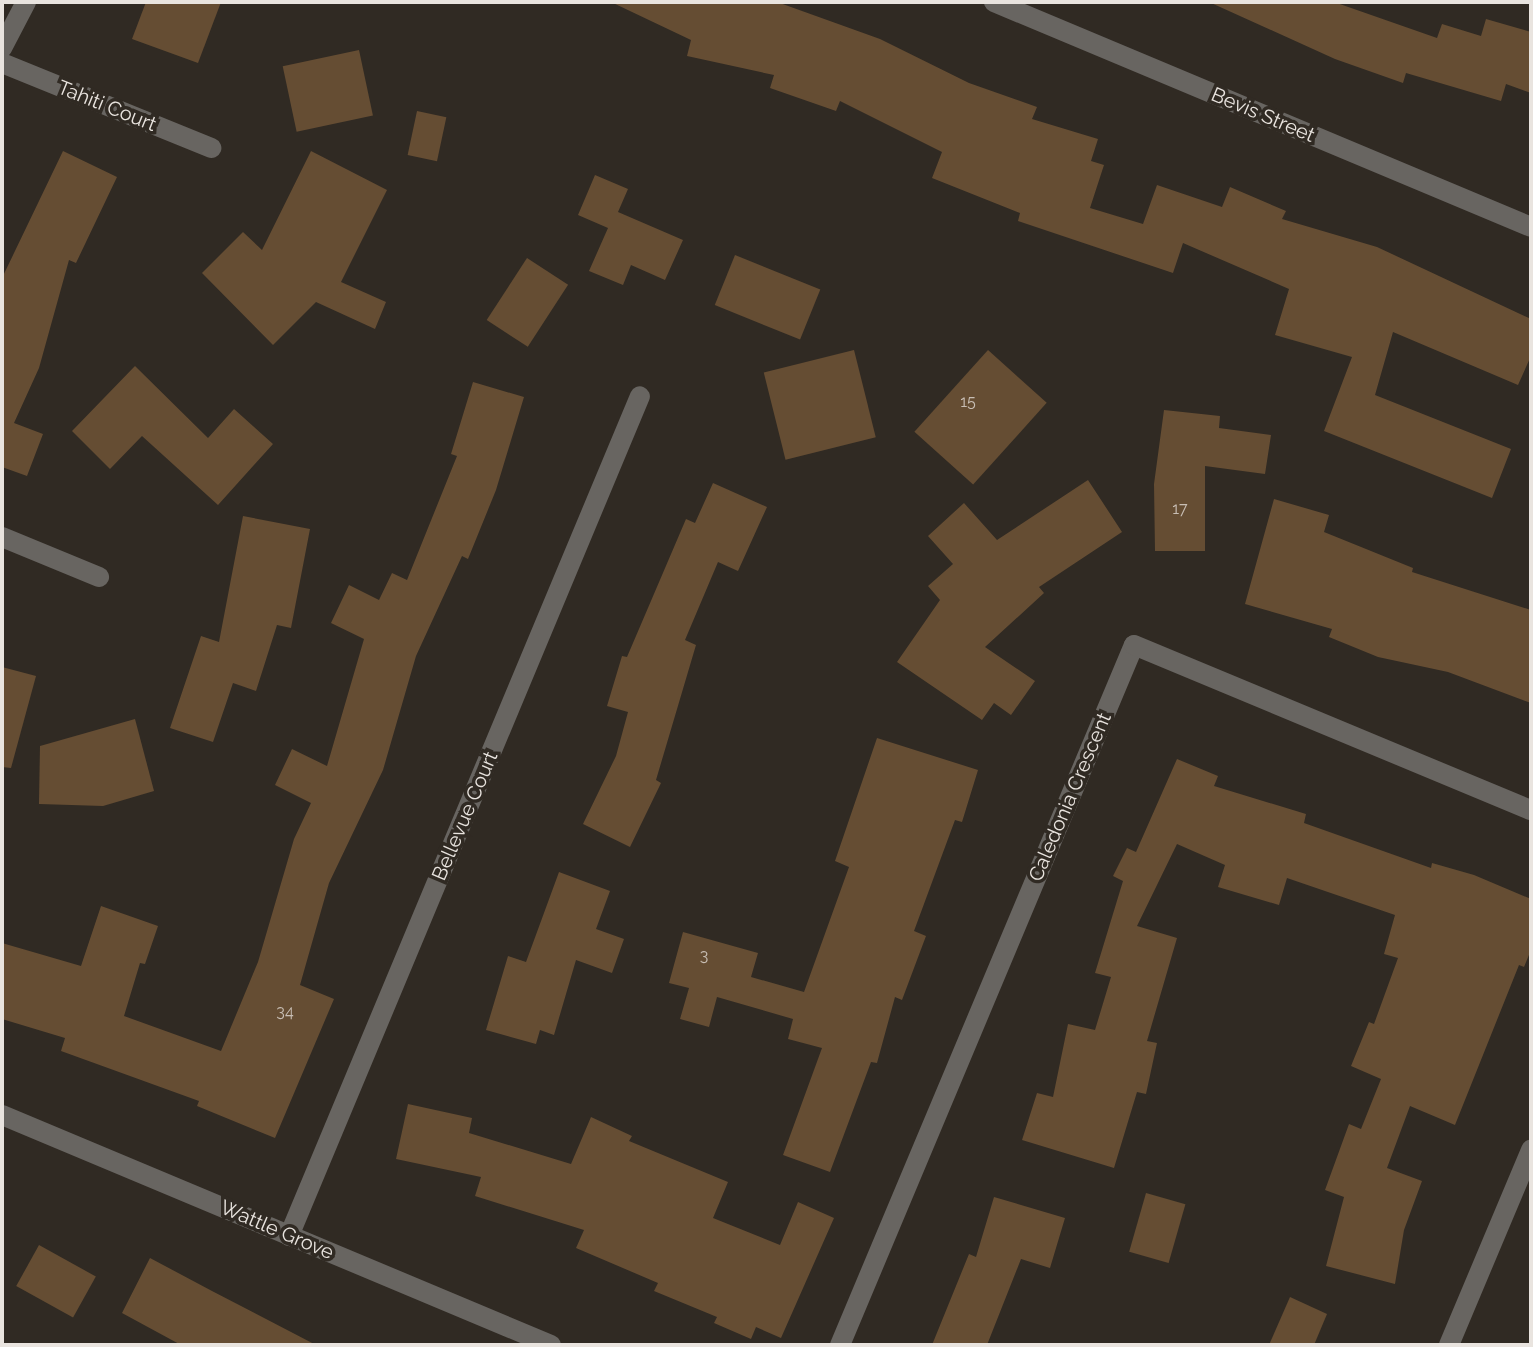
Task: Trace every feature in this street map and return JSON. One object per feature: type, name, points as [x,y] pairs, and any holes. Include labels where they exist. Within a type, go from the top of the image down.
[{"type":"street","points":[[2,48],[26,2]]},
{"type":"street","name":"Bevis Street","points":[[994,2],[1531,227]]},
{"type":"street","name":"Tahiti Court","points":[[2,63],[211,148]]},
{"type":"street","name":"Bellevue Court","points":[[289,1236],[640,396]]},
{"type":"street","points":[[2,537],[99,577]]},
{"type":"street","name":"Caledonia Crescent","points":[[840,1345],[1134,645],[1531,810]]},
{"type":"street","name":"Wattle Grove","points":[[2,1115],[551,1345]]},
{"type":"street","points":[[1449,1345],[1531,1150]]},
{"type":"building","points":[[146,2],[221,2],[198,63],[132,39]]},
{"type":"building","points":[[611,2],[777,2],[880,39],[969,83],[1037,107],[1032,119],[1098,139],[1091,161],[1104,165],[1090,208],[1143,224],[1157,185],[1222,207],[1230,187],[1286,211],[1282,219],[1377,247],[1531,319],[1531,356],[1518,385],[1393,332],[1375,395],[1511,449],[1492,498],[1324,431],[1352,357],[1275,335],[1289,289],[1183,243],[1173,273],[1018,221],[1020,213],[932,178],[942,152],[840,101],[836,111],[770,88],[774,75],[687,56],[691,40]]},
{"type":"building","points":[[1209,2],[1334,2],[1437,38],[1442,24],[1481,36],[1486,19],[1531,32],[1531,93],[1506,84],[1501,101],[1406,73],[1403,83],[1335,59]]},
{"type":"building","points":[[359,50],[373,116],[297,132],[283,66]]},
{"type":"building","points":[[417,111],[446,117],[437,161],[408,155]]},
{"type":"building","points":[[63,151],[117,177],[76,263],[69,260],[39,368],[14,423],[43,434],[27,476],[2,467],[2,278]]},
{"type":"building","points":[[311,151],[387,190],[341,282],[386,302],[375,329],[316,302],[273,345],[202,273],[243,232],[262,250]]},
{"type":"building","points":[[595,175],[628,189],[618,212],[683,240],[665,280],[631,265],[623,285],[589,271],[608,228],[578,215]]},
{"type":"building","points":[[735,255],[820,289],[800,340],[715,305]]},
{"type":"building","points":[[527,258],[568,285],[528,347],[487,320]]},
{"type":"building","points":[[854,350],[876,437],[786,460],[764,372]]},
{"type":"building","points":[[988,350],[1047,403],[973,485],[914,432]]},
{"type":"building","points":[[135,366],[208,438],[234,409],[273,444],[218,505],[142,436],[110,469],[72,431]]},
{"type":"building","points":[[473,382],[524,397],[496,490],[468,559],[462,556],[416,656],[383,770],[329,883],[300,985],[334,999],[275,1138],[197,1106],[199,1101],[61,1051],[65,1038],[2,1019],[2,943],[81,966],[101,906],[158,926],[145,964],[140,963],[124,1016],[221,1051],[258,962],[294,839],[311,803],[275,785],[292,749],[327,766],[364,639],[331,623],[349,585],[379,600],[392,573],[407,580],[457,456],[451,454]]},
{"type":"building","points":[[1164,410],[1220,416],[1219,428],[1271,435],[1265,474],[1205,466],[1205,551],[1155,551],[1154,484]]},
{"type":"building","points":[[1088,480],[1122,532],[1039,587],[1044,593],[985,647],[1035,681],[1011,715],[994,703],[982,720],[897,662],[940,600],[928,586],[953,564],[928,536],[964,503],[997,540]]},
{"type":"building","points":[[713,483],[767,507],[738,571],[718,562],[685,640],[696,645],[656,780],[661,783],[630,847],[583,824],[616,756],[628,712],[607,706],[622,656],[627,657],[686,519],[695,523]]},
{"type":"building","points":[[1274,499],[1329,515],[1324,532],[1413,568],[1412,572],[1531,610],[1531,703],[1448,672],[1378,657],[1329,637],[1332,629],[1245,604]]},
{"type":"building","points":[[243,516],[310,529],[291,628],[277,625],[256,691],[233,683],[213,742],[170,728],[201,636],[219,642]]},
{"type":"building","points":[[2,667],[36,676],[11,768],[2,767]]},
{"type":"building","points":[[135,719],[154,791],[103,806],[39,804],[40,746]]},
{"type":"building","points":[[877,738],[978,770],[962,822],[955,820],[914,931],[926,936],[902,1000],[895,997],[877,1063],[871,1062],[830,1172],[783,1155],[822,1048],[788,1039],[793,1019],[717,997],[709,1027],[680,1019],[689,988],[669,983],[683,932],[758,953],[751,977],[804,992],[849,867],[835,861]]},
{"type":"building","points":[[1177,759],[1218,776],[1214,786],[1306,814],[1304,823],[1431,868],[1432,863],[1474,875],[1531,899],[1531,950],[1524,967],[1519,965],[1455,1125],[1410,1106],[1387,1168],[1422,1181],[1404,1230],[1395,1284],[1326,1266],[1344,1197],[1325,1190],[1349,1124],[1361,1129],[1381,1079],[1351,1066],[1369,1022],[1374,1024],[1398,958],[1384,954],[1395,915],[1287,878],[1279,905],[1218,887],[1225,865],[1177,844],[1137,926],[1177,938],[1147,1041],[1157,1043],[1146,1094],[1137,1092],[1114,1168],[1022,1140],[1037,1093],[1053,1097],[1068,1024],[1095,1030],[1111,977],[1095,973],[1123,881],[1113,876],[1127,848],[1136,852]]},
{"type":"building","points":[[559,872],[610,891],[596,929],[624,939],[612,973],[576,960],[554,1035],[540,1030],[536,1044],[486,1030],[508,956],[526,962]]},
{"type":"building","points":[[408,1104],[472,1118],[469,1133],[571,1164],[591,1117],[632,1136],[629,1141],[728,1182],[713,1218],[780,1245],[798,1202],[834,1218],[781,1338],[756,1327],[751,1339],[714,1323],[717,1317],[654,1291],[658,1283],[576,1248],[584,1230],[475,1196],[481,1177],[396,1159]]},
{"type":"building","points":[[1146,1193],[1185,1204],[1169,1263],[1129,1252]]},
{"type":"building","points":[[994,1197],[1065,1218],[1050,1268],[1021,1259],[987,1345],[932,1345],[969,1254],[976,1257]]},
{"type":"building","points":[[39,1245],[96,1277],[73,1318],[16,1286]]},
{"type":"building","points":[[150,1258],[316,1345],[181,1345],[122,1313]]},
{"type":"building","points":[[1290,1297],[1327,1314],[1314,1345],[1269,1345]]}]
